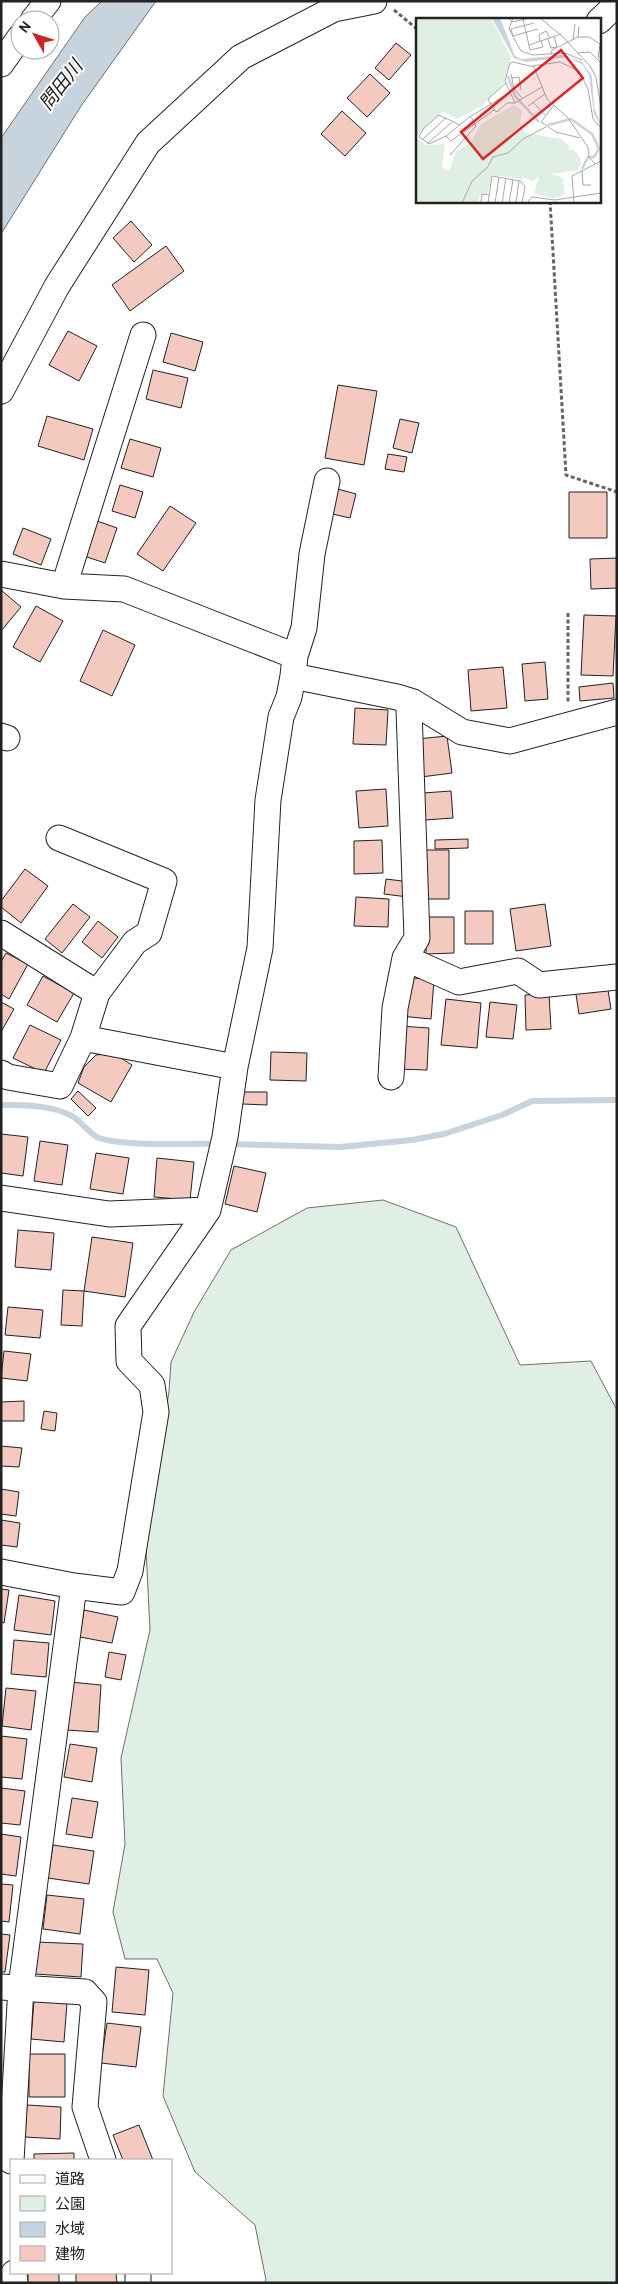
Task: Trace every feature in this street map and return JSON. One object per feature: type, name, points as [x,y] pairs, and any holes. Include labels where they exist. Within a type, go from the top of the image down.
[{"type":"street","points":[[1,391],[56,286],[148,143],[241,57],[334,9],[374,1]]},
{"type":"street","points":[[600,20],[617,4]]},
{"type":"street","points":[[1,64],[10,51]]},
{"type":"street","points":[[64,586],[143,335]]},
{"type":"street","points":[[1,1572],[74,1586],[122,1592],[130,1571],[156,1412],[152,1386],[129,1362],[128,1326],[208,1210],[260,948],[268,800],[280,717],[289,697],[294,666],[304,628],[312,554],[327,481]]},
{"type":"street","points":[[1,574],[64,586],[124,589],[294,666],[413,702],[462,732],[510,741],[568,727],[617,712]]},
{"type":"street","points":[[390,1078],[395,1008],[404,958],[417,938],[408,710],[413,702]]},
{"type":"street","points":[[1,1073],[8,1077],[60,1086],[82,1038],[97,993],[135,942],[149,933],[164,881],[59,838]]},
{"type":"street","points":[[1,933],[97,993]]},
{"type":"street","points":[[404,958],[459,982],[518,971],[539,985],[617,977]]},
{"type":"street","points":[[82,1038],[236,1067]]},
{"type":"street","points":[[2,1205],[109,1214],[208,1210]]},
{"type":"street","points":[[11,2159],[11,1987],[74,1586]]},
{"type":"street","points":[[11,1987],[85,1992],[94,2002],[85,2107],[103,2159]]},
{"type":"path","points":[[550,202],[566,476],[617,492]]},
{"type":"path","points":[[568,613],[568,727]]},
{"type":"green space","points":[[383,1200],[456,1227],[520,1365],[591,1361],[617,1410],[617,2283],[264,2283],[266,2280],[255,2225],[195,2172],[163,2096],[173,1993],[157,1959],[125,1959],[113,1912],[125,1844],[121,1758],[150,1630],[146,1549],[169,1391],[171,1362],[194,1312],[231,1250],[307,1208]]},
{"type":"water","name":"問田川","points":[[102,1],[156,1],[81,106],[1,234],[1,138],[55,60],[60,60],[60,53],[85,17]]},
{"type":"building","points":[[396,43],[411,55],[389,80],[375,68]]},
{"type":"building","points":[[370,74],[390,93],[367,117],[347,98]]},
{"type":"building","points":[[342,111],[366,133],[345,156],[321,134]]},
{"type":"building","points":[[131,221],[152,245],[134,262],[113,238]]},
{"type":"building","points":[[166,246],[184,271],[130,311],[112,285]]},
{"type":"building","points":[[68,331],[97,346],[79,381],[49,365]]},
{"type":"building","points":[[171,333],[203,342],[195,371],[163,362]]},
{"type":"building","points":[[153,370],[188,378],[181,408],[146,399]]},
{"type":"building","points":[[338,385],[377,391],[364,465],[325,458]]},
{"type":"building","points":[[47,416],[93,429],[84,460],[38,446]]},
{"type":"building","points":[[400,419],[419,423],[412,453],[393,448]]},
{"type":"building","points":[[130,439],[161,448],[153,477],[121,468]]},
{"type":"building","points":[[388,454],[407,457],[404,472],[385,469]]},
{"type":"building","points":[[120,485],[143,492],[135,518],[112,511]]},
{"type":"building","points":[[334,488],[356,494],[350,518],[328,513]]},
{"type":"building","points":[[569,492],[607,492],[607,538],[569,538]]},
{"type":"building","points":[[170,506],[196,523],[163,571],[137,554]]},
{"type":"building","points":[[97,521],[117,528],[105,563],[84,556]]},
{"type":"building","points":[[23,528],[51,539],[41,565],[13,554]]},
{"type":"building","points":[[617,558],[617,588],[591,589],[590,559]]},
{"type":"building","points":[[1,590],[21,607],[1,631]]},
{"type":"building","points":[[36,606],[63,621],[40,662],[13,647]]},
{"type":"building","points":[[584,615],[616,616],[613,676],[581,675]]},
{"type":"building","points":[[103,630],[135,645],[112,696],[80,681]]},
{"type":"building","points":[[545,662],[548,699],[525,701],[522,664]]},
{"type":"building","points":[[503,667],[507,708],[471,711],[468,670]]},
{"type":"building","points":[[613,683],[614,698],[580,701],[579,687]]},
{"type":"building","points":[[355,708],[388,710],[386,745],[353,744]]},
{"type":"building","points":[[447,736],[452,773],[421,777],[417,739]]},
{"type":"building","points":[[386,789],[388,826],[359,828],[356,791]]},
{"type":"building","points":[[451,791],[453,818],[425,820],[423,793]]},
{"type":"building","points":[[468,839],[468,848],[435,849],[435,840]]},
{"type":"building","points":[[382,840],[383,873],[354,874],[354,841]]},
{"type":"building","points":[[421,850],[449,850],[449,899],[421,899]]},
{"type":"building","points":[[25,869],[48,886],[21,923],[1,907],[1,901]]},
{"type":"building","points":[[386,879],[410,882],[408,897],[384,894]]},
{"type":"building","points":[[356,897],[389,899],[388,927],[354,926]]},
{"type":"building","points":[[73,904],[90,917],[62,953],[45,939]]},
{"type":"building","points":[[545,904],[551,946],[516,951],[510,909]]},
{"type":"building","points":[[465,911],[493,911],[493,944],[465,944]]},
{"type":"building","points":[[426,917],[454,917],[454,953],[426,954]]},
{"type":"building","points":[[98,921],[118,937],[102,958],[82,942]]},
{"type":"building","points":[[6,953],[28,964],[9,999],[1,994],[1,962]]},
{"type":"building","points":[[43,976],[74,993],[57,1022],[27,1005]]},
{"type":"building","points":[[404,977],[434,980],[431,1019],[400,1016]]},
{"type":"building","points":[[607,984],[611,1009],[579,1014],[575,988]]},
{"type":"building","points":[[549,994],[551,1029],[526,1030],[525,995]]},
{"type":"building","points":[[446,999],[481,1003],[477,1048],[441,1045]]},
{"type":"building","points":[[1,1002],[14,1009],[1,1032]]},
{"type":"building","points":[[490,1002],[517,1005],[513,1039],[486,1037]]},
{"type":"building","points":[[30,1025],[61,1040],[44,1073],[13,1058]]},
{"type":"building","points":[[399,1026],[429,1028],[427,1070],[397,1069]]},
{"type":"building","points":[[271,1052],[307,1053],[306,1081],[270,1080]]},
{"type":"building","points":[[113,1053],[132,1065],[111,1102],[78,1083],[84,1067],[96,1055]]},
{"type":"building","points":[[78,1091],[96,1108],[88,1116],[71,1099]]},
{"type":"building","points":[[242,1092],[267,1092],[267,1105],[242,1104]]},
{"type":"building","points":[[1,1134],[28,1137],[23,1176],[1,1173]]},
{"type":"building","points":[[40,1141],[68,1145],[62,1185],[34,1181]]},
{"type":"building","points":[[96,1153],[129,1158],[123,1194],[90,1189]]},
{"type":"building","points":[[157,1158],[194,1162],[190,1200],[154,1197]]},
{"type":"building","points":[[234,1166],[266,1173],[257,1212],[225,1204]]},
{"type":"building","points":[[18,1230],[54,1233],[51,1270],[15,1267]]},
{"type":"building","points":[[92,1237],[133,1243],[125,1297],[84,1291]]},
{"type":"building","points":[[63,1290],[84,1291],[82,1326],[61,1325]]},
{"type":"building","points":[[8,1307],[43,1310],[40,1338],[5,1335]]},
{"type":"building","points":[[4,1351],[31,1354],[27,1381],[1,1378]]},
{"type":"building","points":[[24,1401],[24,1421],[1,1421],[1,1402]]},
{"type":"building","points":[[44,1411],[57,1413],[55,1431],[41,1429]]},
{"type":"building","points":[[1,1446],[22,1448],[19,1467],[1,1466]]},
{"type":"building","points":[[1,1489],[19,1492],[16,1516],[1,1514]]},
{"type":"building","points":[[1,1520],[20,1523],[17,1547],[1,1545]]},
{"type":"building","points":[[1,1589],[9,1590],[4,1623],[1,1622]]},
{"type":"building","points":[[19,1595],[55,1601],[51,1635],[14,1630]]},
{"type":"building","points":[[84,1610],[118,1617],[112,1643],[80,1637]]},
{"type":"building","points":[[14,1640],[49,1643],[46,1677],[11,1674]]},
{"type":"building","points":[[109,1652],[126,1655],[121,1680],[105,1677]]},
{"type":"building","points":[[70,1682],[101,1685],[98,1732],[66,1730]]},
{"type":"building","points":[[6,1688],[36,1691],[31,1730],[2,1726]]},
{"type":"building","points":[[1,1736],[27,1739],[22,1779],[1,1777]]},
{"type":"building","points":[[70,1744],[97,1748],[92,1782],[64,1777]]},
{"type":"building","points":[[1,1788],[25,1791],[20,1825],[1,1823]]},
{"type":"building","points":[[72,1798],[98,1802],[92,1838],[66,1834]]},
{"type":"building","points":[[1,1834],[21,1837],[16,1876],[1,1874]]},
{"type":"building","points":[[53,1845],[94,1851],[89,1884],[48,1878]]},
{"type":"building","points":[[1,1884],[13,1885],[9,1922],[1,1921]]},
{"type":"building","points":[[47,1895],[84,1899],[80,1934],[43,1929]]},
{"type":"building","points":[[1,1934],[10,1935],[5,1972],[1,1972]]},
{"type":"building","points":[[37,1942],[83,1944],[81,1977],[35,1974]]},
{"type":"building","points":[[116,1967],[149,1970],[145,2015],[112,2012]]},
{"type":"building","points":[[34,2001],[67,2003],[64,2042],[31,2039]]},
{"type":"building","points":[[107,2023],[141,2027],[136,2067],[101,2063]]},
{"type":"building","points":[[29,2054],[65,2054],[65,2097],[29,2097]]},
{"type":"building","points":[[27,2105],[61,2107],[60,2139],[25,2137]]},
{"type":"building","points":[[139,2125],[153,2159],[123,2159],[113,2135]]},
{"type":"building","points":[[74,2153],[74,2159],[34,2159],[34,2154]]},
{"type":"building","points":[[28,2274],[59,2274],[59,2283],[28,2283]]},
{"type":"building","points":[[76,2274],[116,2274],[117,2283],[76,2283]]},
{"type":"waterway","points":[[227,1144],[340,1147],[412,1140],[444,1134],[502,1115],[532,1101],[617,1100]]},
{"type":"waterway","points":[[1,1105],[38,1106],[64,1112],[76,1119],[95,1136],[111,1141],[140,1144],[217,1144]]}]
